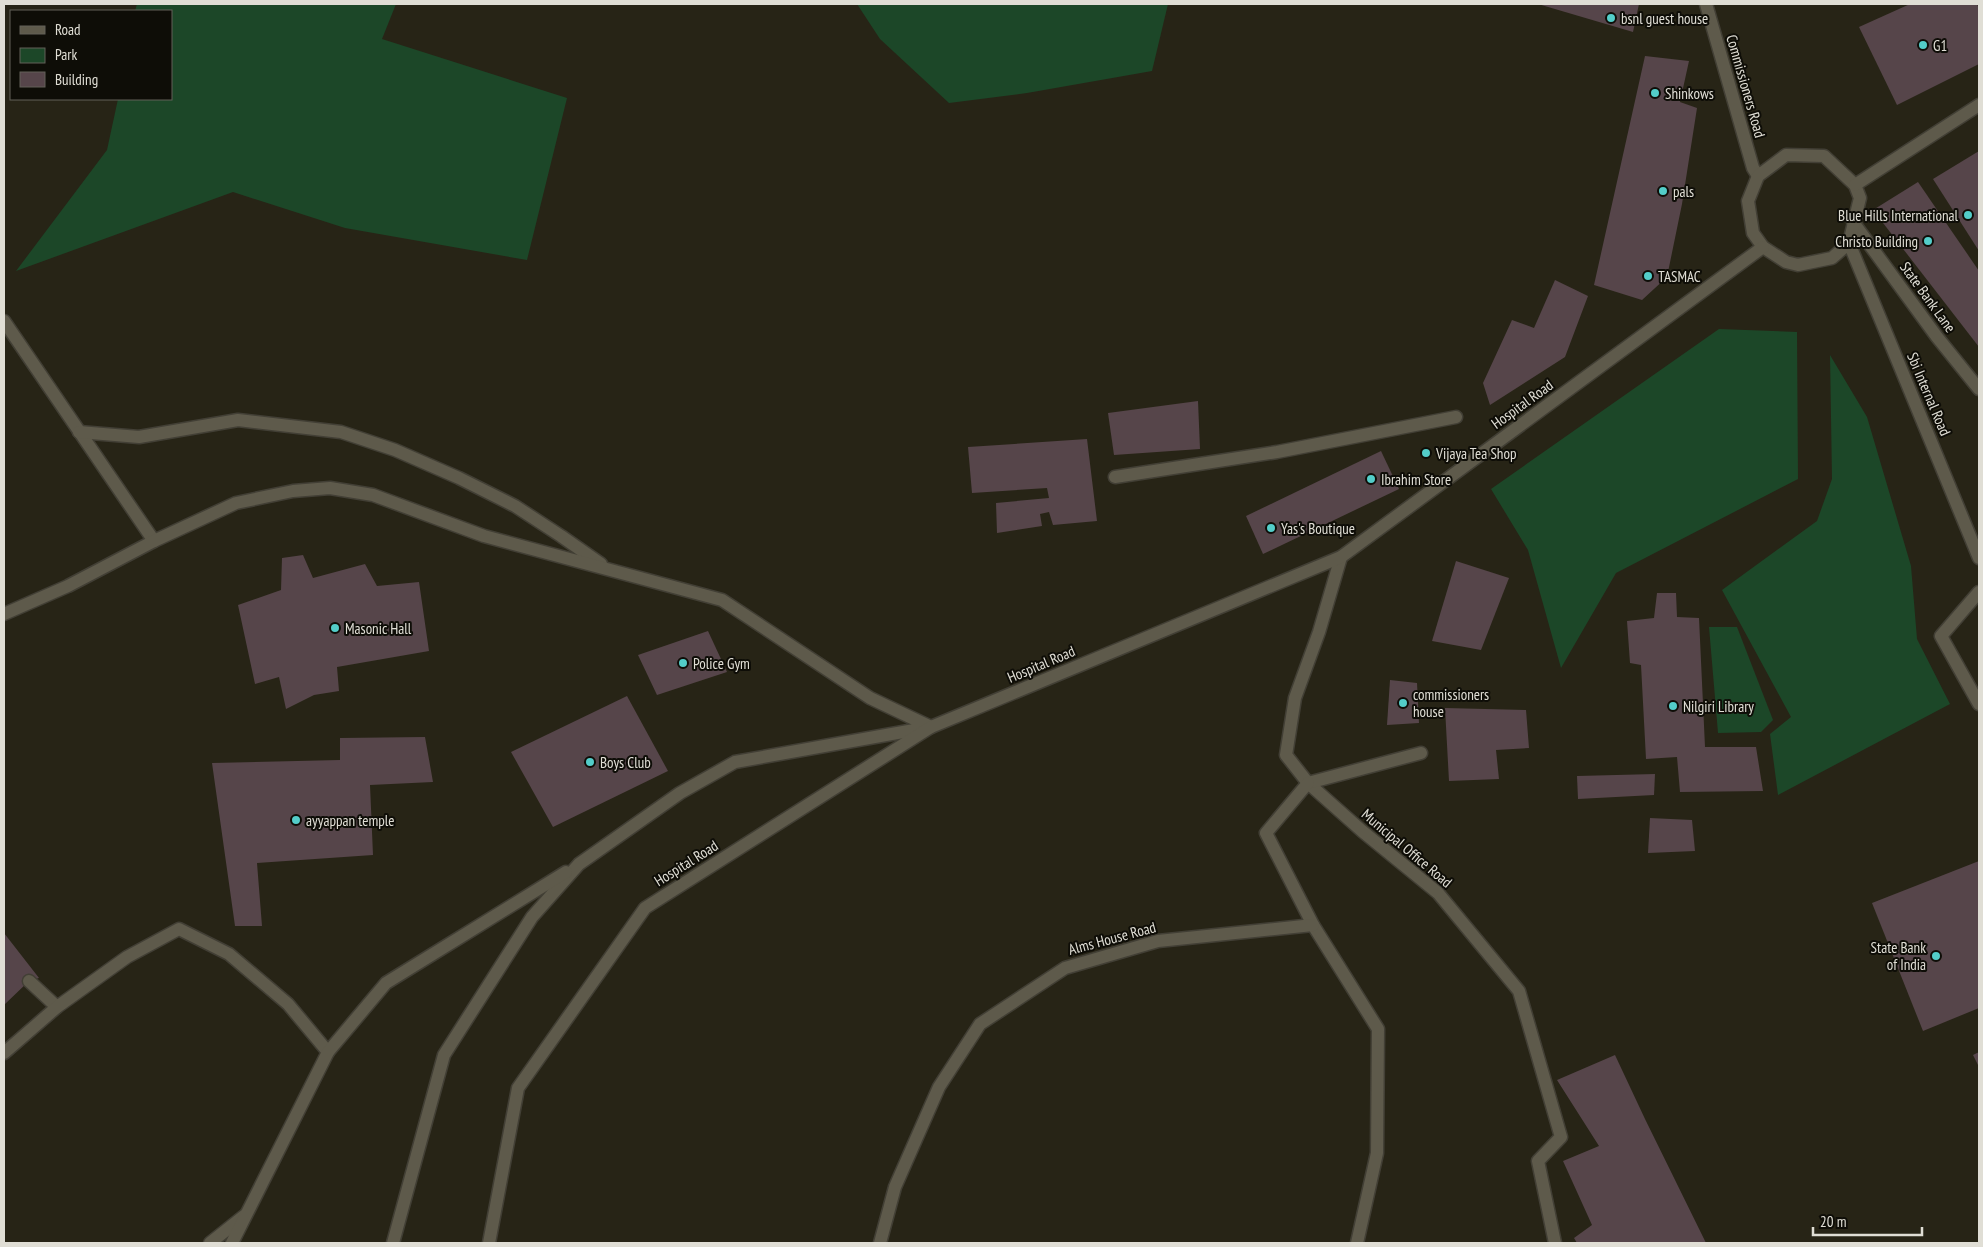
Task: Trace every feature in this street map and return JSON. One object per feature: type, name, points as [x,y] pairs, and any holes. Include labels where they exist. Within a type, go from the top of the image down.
[{"type":"street","name":"Commissioners Road","points":[[1706,4],[1753,168],[1758,176]]},
{"type":"street","points":[[1855,185],[1979,105]]},
{"type":"street","points":[[1786,155],[1824,156],[1855,185],[1860,198],[1849,243],[1832,258],[1798,265],[1786,262],[1763,247],[1753,232],[1748,201],[1758,176],[1786,155]]},
{"type":"street","name":"State Bank Lane","points":[[1853,222],[1937,337],[1979,389]]},
{"type":"street","name":"Sbi Internal Road","points":[[1849,243],[1979,558]]},
{"type":"street","name":"Hospital Road","points":[[489,1243],[518,1088],[645,908],[931,727],[1340,557],[1763,247]]},
{"type":"street","points":[[4,320],[154,541]]},
{"type":"street","points":[[1115,477],[1277,452],[1456,417]]},
{"type":"street","points":[[79,432],[139,437],[238,420],[340,432],[395,450],[459,478],[515,506],[561,536],[606,569]]},
{"type":"street","points":[[4,614],[68,586],[154,541],[236,503],[293,491],[330,488],[372,495],[484,536],[722,600],[870,698],[931,727]]},
{"type":"street","name":"Municipal Office Road","points":[[1340,557],[1319,632],[1295,698],[1286,755],[1308,784],[1362,832],[1438,893],[1519,991],[1561,1137],[1538,1161],[1555,1243]]},
{"type":"street","points":[[1979,592],[1941,636],[1979,704]]},
{"type":"street","points":[[232,1243],[328,1052],[386,983],[579,864],[680,793],[736,762],[931,727]]},
{"type":"street","points":[[1357,1243],[1377,1153],[1378,1029],[1313,925],[1266,833],[1308,784],[1421,754]]},
{"type":"street","points":[[393,1243],[444,1055],[532,917],[579,864]]},
{"type":"street","name":"Alms House Road","points":[[880,1243],[895,1187],[939,1087],[980,1024],[1065,968],[1158,941],[1313,925]]},
{"type":"street","points":[[4,1053],[57,1007],[127,958],[179,929],[229,954],[251,972],[288,1004],[328,1052]]},
{"type":"street","points":[[29,982],[57,1007]]},
{"type":"street","points":[[210,1243],[249,1211]]},
{"type":"green space","points":[[137,4],[396,4],[382,39],[567,98],[527,260],[345,228],[233,192],[16,271],[107,150],[118,100],[172,100],[172,10],[135,10]]},
{"type":"green space","points":[[857,4],[1168,4],[1152,71],[1027,93],[949,103],[880,39]]},
{"type":"green space","points":[[1719,329],[1797,332],[1798,479],[1616,573],[1561,668],[1528,550],[1491,489]]},
{"type":"green space","points":[[1830,355],[1867,417],[1911,566],[1917,639],[1950,704],[1778,795],[1770,734],[1791,717],[1722,590],[1817,521],[1832,479]]},
{"type":"green space","points":[[1709,627],[1737,627],[1773,720],[1761,732],[1718,733]]},
{"type":"building","name":"bsnl guest house","points":[[1538,4],[1639,4],[1633,32]]},
{"type":"building","name":"G1","points":[[1910,4],[1977,4],[1979,9],[1979,64],[1897,105],[1859,27]]},
{"type":"building","points":[[1645,56],[1689,61],[1680,102],[1697,108],[1682,204],[1667,277],[1642,300],[1594,285]]},
{"type":"building","name":"Blue Hills International","points":[[1979,151],[1979,251],[1933,179]]},
{"type":"building","name":"Christo Building","points":[[1918,182],[1979,271],[1979,347],[1873,210]]},
{"type":"building","points":[[1555,280],[1588,296],[1565,357],[1490,405],[1483,383],[1512,320],[1534,328]]},
{"type":"building","points":[[1198,401],[1200,449],[1114,455],[1108,413]]},
{"type":"building","points":[[1087,439],[1097,521],[1053,525],[1049,512],[1040,514],[1042,526],[997,533],[996,503],[1049,498],[1047,488],[972,493],[968,447]]},
{"type":"building","points":[[1381,451],[1399,489],[1263,554],[1246,516]]},
{"type":"building","name":"Masonic Hall","points":[[303,555],[313,578],[365,564],[377,586],[419,582],[429,651],[337,667],[339,691],[314,695],[286,709],[279,677],[255,684],[238,605],[281,590],[282,558]]},
{"type":"building","points":[[1456,561],[1509,578],[1481,650],[1432,641]]},
{"type":"building","name":"Nilgiri Library","points":[[1657,593],[1676,593],[1677,617],[1699,618],[1705,747],[1756,747],[1763,791],[1680,792],[1677,757],[1646,759],[1641,665],[1630,663],[1627,621],[1654,618]]},
{"type":"building","name":"Police Gym","points":[[708,631],[727,672],[657,695],[638,655]]},
{"type":"building","name":"commissioners house","points":[[1390,680],[1417,683],[1419,723],[1387,725]]},
{"type":"building","name":"Boys Club","points":[[627,696],[668,771],[553,827],[511,752]]},
{"type":"building","points":[[1445,708],[1526,710],[1529,748],[1496,750],[1499,779],[1449,781]]},
{"type":"building","name":"ayyappan temple","points":[[425,737],[433,782],[370,785],[373,855],[257,863],[262,926],[235,926],[212,763],[340,760],[340,738]]},
{"type":"building","points":[[1655,774],[1654,795],[1578,799],[1577,776]]},
{"type":"building","points":[[1650,818],[1692,820],[1695,851],[1648,853]]},
{"type":"building","name":"State Bank of India","points":[[1979,861],[1979,1008],[1923,1031],[1872,903]]},
{"type":"building","points":[[4,933],[39,978],[29,981],[4,1005]]},
{"type":"building","points":[[1979,1052],[1979,1067],[1973,1055]]},
{"type":"building","points":[[1615,1055],[1706,1243],[1577,1243],[1574,1238],[1592,1225],[1563,1161],[1599,1146],[1557,1080]]},
{"type":"place","name":"bsnl guest house","points":[[1611,18]]},
{"type":"place","name":"G1","points":[[1923,45]]},
{"type":"place","name":"Shinkows","points":[[1655,93]]},
{"type":"place","name":"pals","points":[[1663,191]]},
{"type":"place","name":"Blue Hills International","points":[[1968,215]]},
{"type":"place","name":"Christo Building","points":[[1928,241]]},
{"type":"place","name":"TASMAC","points":[[1648,276]]},
{"type":"place","name":"Vijaya Tea Shop","points":[[1426,453]]},
{"type":"place","name":"Ibrahim Store","points":[[1371,479]]},
{"type":"place","name":"Yas's Boutique","points":[[1271,528]]},
{"type":"place","name":"Masonic Hall","points":[[335,628]]},
{"type":"place","name":"Police Gym","points":[[683,663]]},
{"type":"place","name":"commissioners house","points":[[1403,703]]},
{"type":"place","name":"Nilgiri Library","points":[[1673,706]]},
{"type":"place","name":"Boys Club","points":[[590,762]]},
{"type":"place","name":"ayyappan temple","points":[[296,820]]},
{"type":"place","name":"State Bank of India","points":[[1936,956]]}]
